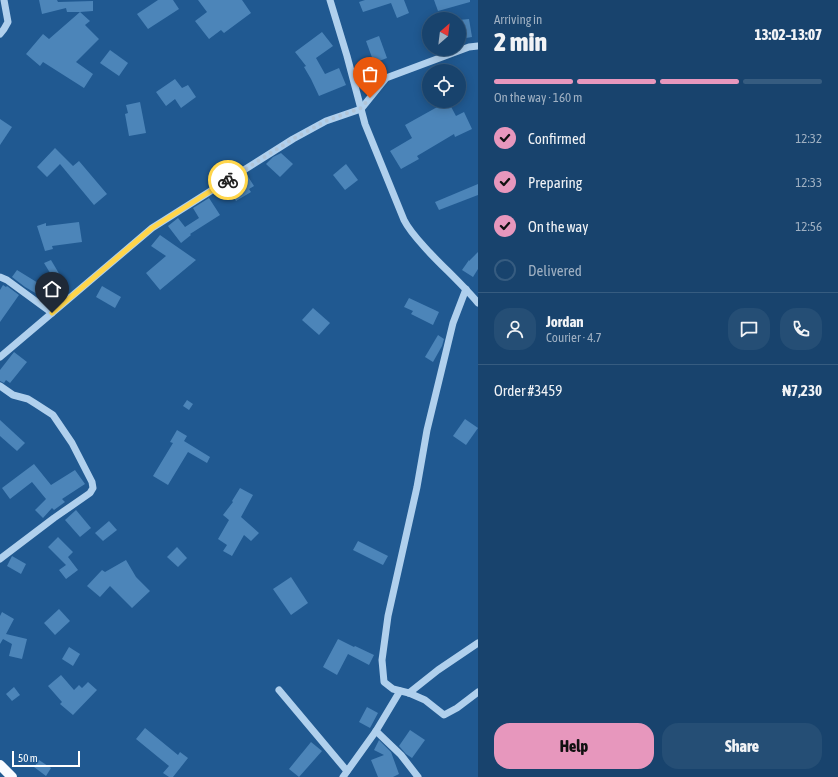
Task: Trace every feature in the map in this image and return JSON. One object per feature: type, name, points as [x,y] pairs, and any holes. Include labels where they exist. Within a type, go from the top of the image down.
[{"type":"main road","points":[[0,765],[12,777]]},
{"type":"street","points":[[0,34],[8,22],[4,0]]},
{"type":"street","points":[[331,0],[365,124],[408,229],[478,303]]},
{"type":"street","points":[[0,357],[152,228],[293,139],[326,121],[361,108],[386,78],[469,47],[478,46]]},
{"type":"street","points":[[0,277],[7,280],[52,313]]},
{"type":"street","points":[[466,289],[453,323],[427,430],[417,487],[388,616],[382,660],[384,682],[393,689],[409,693],[425,700],[444,715],[457,708],[478,692]]},
{"type":"street","points":[[0,386],[13,395],[36,404],[53,415],[72,443],[92,482],[93,488],[90,493],[0,559]]},
{"type":"street","points":[[409,693],[438,670],[478,643]]},
{"type":"street","points":[[279,690],[345,774],[376,731],[400,691]]},
{"type":"street","points":[[376,731],[401,755],[418,777]]},
{"type":"building","points":[[39,0],[57,0],[58,2],[93,1],[93,11],[67,12],[66,8],[42,14]]},
{"type":"building","points":[[158,0],[173,0],[179,9],[148,29],[137,14]]},
{"type":"building","points":[[198,0],[242,0],[251,13],[224,33],[221,30],[209,39],[195,21],[207,12]]},
{"type":"building","points":[[365,0],[404,0],[409,13],[397,18],[391,3],[363,12],[359,2]]},
{"type":"building","points":[[434,0],[470,0],[470,2],[438,11]]},
{"type":"building","points":[[80,12],[90,21],[85,25],[99,39],[76,62],[93,74],[84,88],[43,62],[40,66],[26,54],[43,34],[49,39]]},
{"type":"building","points":[[466,19],[469,19],[472,37],[466,38]]},
{"type":"building","points":[[322,32],[333,46],[316,58],[325,74],[339,68],[346,85],[319,96],[304,67],[306,66],[295,52]]},
{"type":"building","points":[[379,36],[387,58],[374,63],[366,41]]},
{"type":"building","points":[[110,50],[128,63],[119,76],[100,63]]},
{"type":"building","points":[[175,79],[182,88],[188,85],[196,97],[181,108],[175,99],[166,106],[156,92]]},
{"type":"building","points":[[140,102],[146,133],[129,136],[125,114],[128,113],[126,105]]},
{"type":"building","points":[[435,108],[452,108],[456,116],[464,112],[472,129],[455,137],[454,134],[417,156],[419,159],[401,169],[390,151],[412,138],[405,125]]},
{"type":"building","points":[[0,119],[12,127],[0,145]]},
{"type":"building","points":[[55,148],[73,166],[79,161],[107,194],[94,205],[60,164],[47,177],[37,167]]},
{"type":"building","points":[[281,153],[293,164],[280,177],[266,164],[273,157]]},
{"type":"building","points":[[346,164],[358,180],[345,190],[333,175]]},
{"type":"building","points":[[247,175],[254,186],[249,189],[251,192],[236,201],[228,187]]},
{"type":"building","points":[[478,184],[478,195],[439,210],[435,202]]},
{"type":"building","points":[[209,198],[220,215],[190,234],[191,235],[181,243],[168,226],[178,218],[185,227],[199,218],[193,208]]},
{"type":"building","points":[[79,222],[82,242],[52,246],[53,249],[45,251],[37,226],[46,223],[46,226]]},
{"type":"building","points":[[160,235],[196,260],[160,290],[146,273],[166,256],[151,246]]},
{"type":"building","points":[[478,252],[478,269],[473,277],[462,270],[469,260]]},
{"type":"building","points":[[51,260],[64,282],[58,286],[44,263]]},
{"type":"building","points":[[17,270],[56,294],[51,302],[25,287],[12,277]]},
{"type":"building","points":[[3,285],[6,287],[7,286],[19,295],[0,322],[0,290]]},
{"type":"building","points":[[102,286],[121,297],[115,308],[96,297]]},
{"type":"building","points":[[409,298],[439,312],[433,325],[411,314],[413,311],[404,307]]},
{"type":"building","points":[[313,308],[330,323],[319,335],[302,320]]},
{"type":"building","points":[[438,335],[444,339],[442,346],[433,362],[425,357]]},
{"type":"building","points":[[14,352],[27,362],[10,383],[6,380],[4,383],[0,381],[0,370]]},
{"type":"building","points":[[187,400],[193,404],[189,410],[183,406]]},
{"type":"building","points":[[465,419],[478,428],[466,445],[453,436]]},
{"type":"building","points":[[0,420],[25,443],[17,451],[0,436]]},
{"type":"building","points":[[177,430],[187,436],[184,441],[210,457],[207,463],[188,452],[168,485],[153,476],[173,443],[170,442]]},
{"type":"building","points":[[34,464],[51,485],[75,470],[85,484],[62,499],[65,502],[54,510],[52,508],[43,518],[35,510],[46,499],[32,482],[10,499],[2,488]]},
{"type":"building","points":[[240,488],[253,495],[241,517],[259,533],[251,541],[244,535],[232,556],[223,551],[227,545],[218,539],[229,520],[223,515],[233,502],[232,501]]},
{"type":"building","points":[[76,510],[91,528],[80,537],[65,520]]},
{"type":"building","points":[[109,521],[117,530],[103,541],[95,533]]},
{"type":"building","points":[[58,537],[73,552],[68,557],[78,570],[66,579],[59,570],[66,565],[48,547]]},
{"type":"building","points":[[358,541],[388,556],[383,565],[353,550]]},
{"type":"building","points":[[177,547],[187,558],[178,567],[167,557]]},
{"type":"building","points":[[12,556],[26,564],[21,574],[7,566]]},
{"type":"building","points":[[126,560],[136,577],[150,591],[132,608],[110,586],[100,597],[87,586],[102,570],[105,572]]},
{"type":"building","points":[[291,577],[308,603],[291,615],[273,589]]},
{"type":"building","points":[[59,609],[70,621],[55,635],[44,623]]},
{"type":"building","points":[[2,612],[14,619],[6,634],[27,639],[22,659],[9,656],[12,644],[3,639],[0,644],[0,616]]},
{"type":"building","points":[[338,639],[374,655],[369,665],[348,654],[337,675],[323,667]]},
{"type":"building","points":[[69,647],[80,654],[73,666],[62,659]]},
{"type":"building","points":[[61,675],[74,690],[79,685],[82,688],[88,682],[97,690],[73,715],[60,704],[62,702],[48,686]]},
{"type":"building","points":[[14,687],[20,695],[12,701],[6,694]]},
{"type":"building","points":[[367,707],[378,713],[370,728],[359,722]]},
{"type":"building","points":[[145,728],[178,755],[180,752],[188,758],[173,777],[169,777],[163,773],[169,766],[136,739]]},
{"type":"building","points":[[410,730],[425,740],[412,758],[399,746]]},
{"type":"building","points":[[379,740],[391,752],[399,774],[393,777],[378,777],[371,760],[384,755],[374,750]]},
{"type":"building","points":[[311,742],[322,751],[299,777],[289,769]]},
{"type":"building","points":[[39,760],[51,768],[46,776],[34,767]]},
{"type":"way so far","points":[[228,180],[293,139],[326,121],[361,108],[370,98]]},
{"type":"route","points":[[52,313],[152,228],[228,180]]}]
